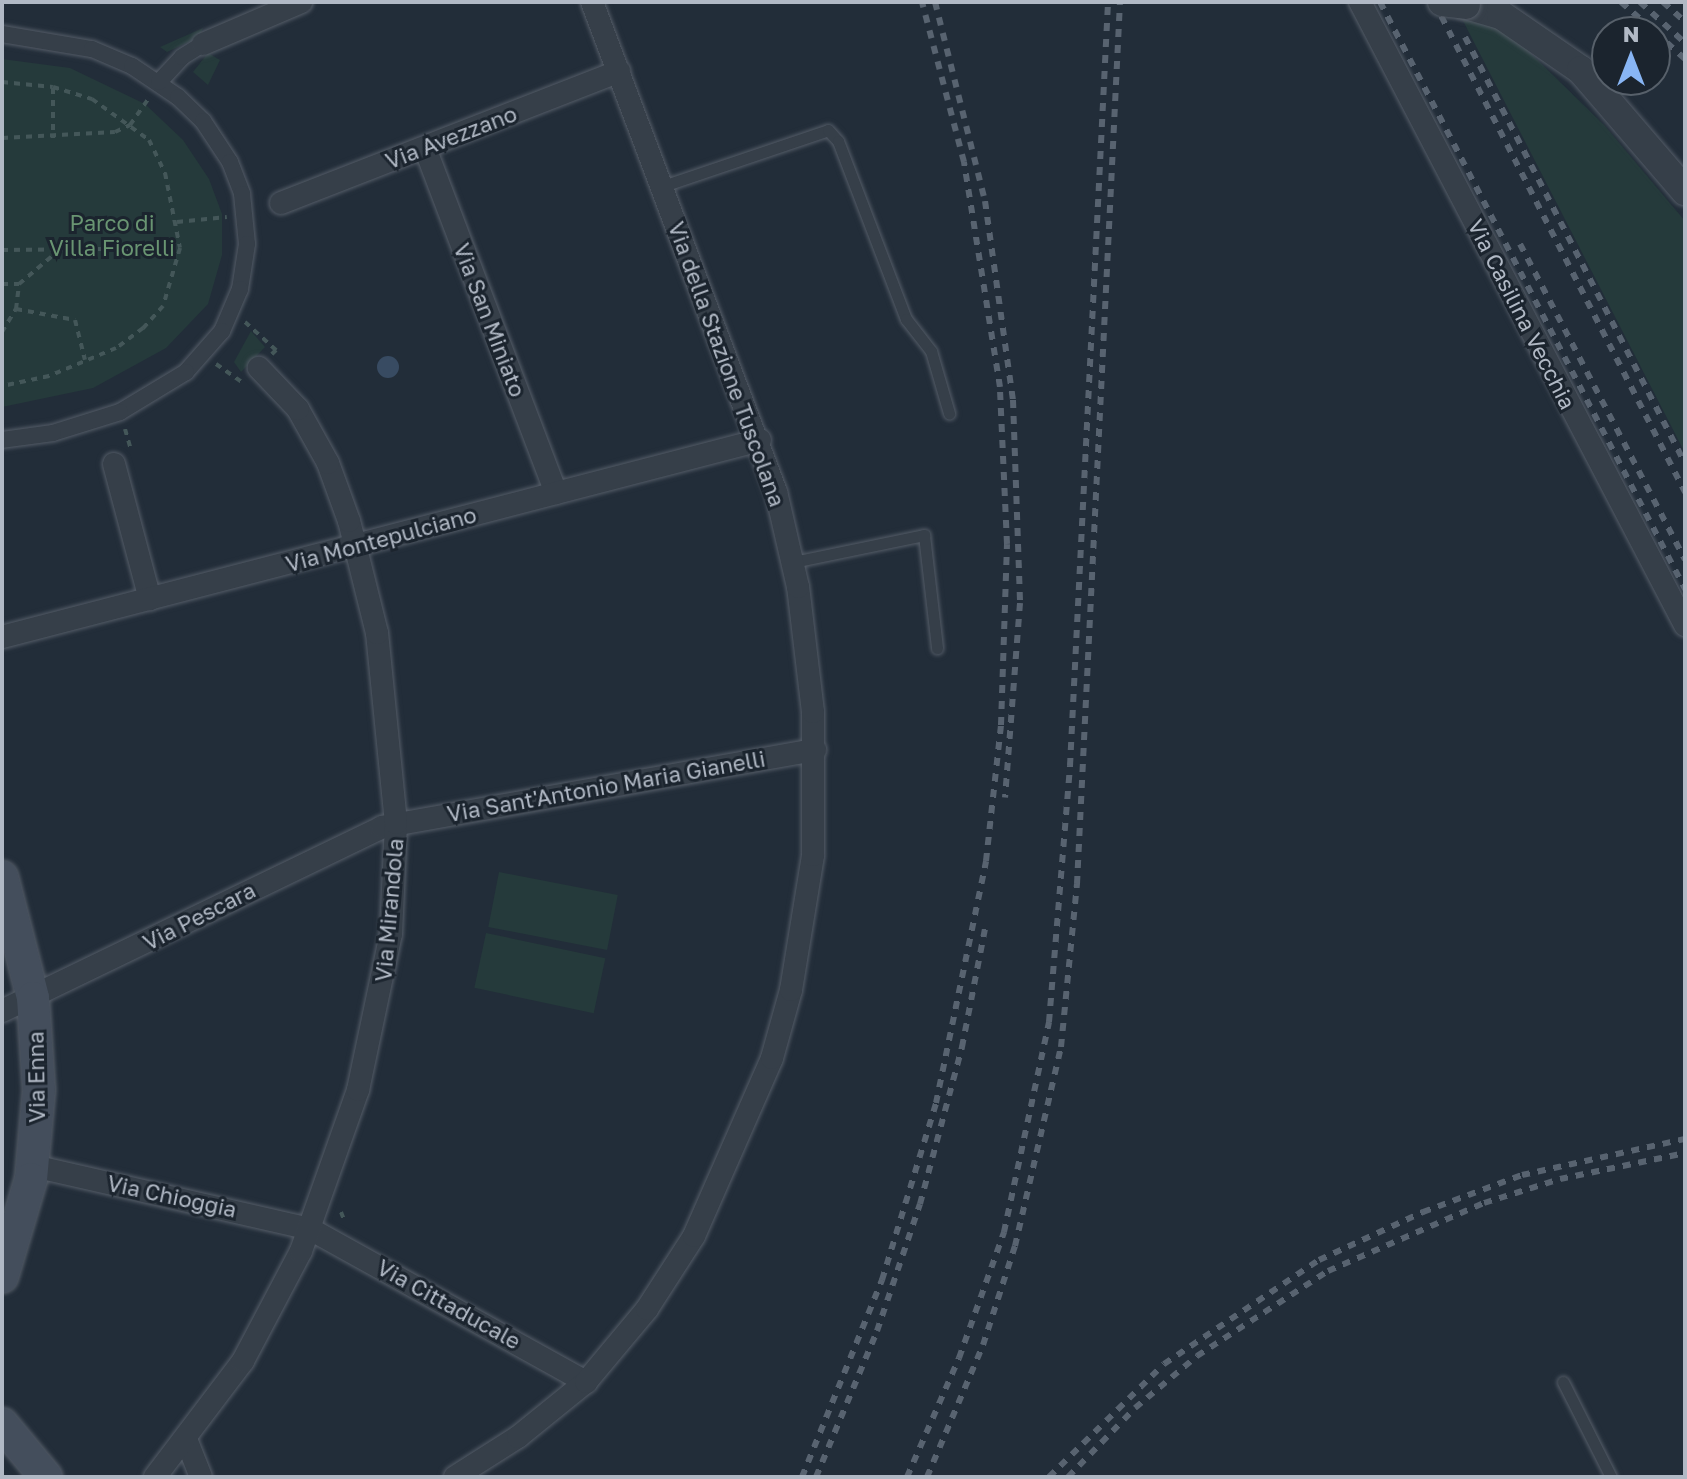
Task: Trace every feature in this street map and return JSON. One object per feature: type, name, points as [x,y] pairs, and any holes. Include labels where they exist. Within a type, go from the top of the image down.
[{"type":"main road","name":"Via Enna","points":[[2,877],[33,998],[39,1090],[33,1166],[2,1277]]},
{"type":"main road","points":[[2,1424],[46,1477]]},
{"type":"street","points":[[159,82],[182,57],[203,44],[301,2]]},
{"type":"street","name":"Via della Stazione Tuscolana","points":[[455,1477],[531,1428],[586,1382],[647,1309],[694,1236],[762,1085],[801,938],[813,855],[815,750],[793,562],[760,440],[592,2]]},
{"type":"street","name":"Via Casilina Vecchia","points":[[1360,2],[1685,625]]},
{"type":"street","points":[[1454,3],[1501,15],[1581,70],[1685,191]]},
{"type":"street","points":[[2,34],[72,43],[113,57],[159,82],[217,139],[242,194],[245,215],[243,271],[232,309],[204,353],[186,372],[120,412],[53,433],[2,440]]},
{"type":"street","name":"Via Avezzano","points":[[281,203],[619,71]]},
{"type":"street","name":"Via San Miniato","points":[[425,148],[556,493]]},
{"type":"street","name":"Via Mirandola","points":[[155,1477],[243,1361],[310,1229],[348,1124],[383,988],[396,823],[382,660],[356,546],[319,443],[286,394],[259,368]]},
{"type":"street","name":"Via Montepulciano","points":[[2,637],[760,440]]},
{"type":"street","points":[[114,464],[150,599]]},
{"type":"street","name":"Via Sant'Antonio Maria Gianelli","points":[[396,823],[815,750]]},
{"type":"street","name":"Via Pescara","points":[[2,1011],[354,839],[396,823]]},
{"type":"street","name":"Via Chioggia","points":[[33,1166],[310,1229]]},
{"type":"street","name":"Via Cittaducale","points":[[310,1229],[586,1382]]},
{"type":"street","points":[[186,1439],[201,1477]]},
{"type":"lane","points":[[663,186],[828,130],[838,141],[906,319],[931,351],[949,413]]},
{"type":"lane","points":[[793,562],[924,535],[937,648]]},
{"type":"lane","points":[[1563,1382],[1611,1477]]},
{"type":"path","points":[[2,82],[53,87],[92,99],[149,140],[160,162],[177,222],[180,248],[163,306],[116,348],[49,376],[2,386]]},
{"type":"path","points":[[2,138],[53,138],[115,132],[130,125],[159,82]]},
{"type":"path","points":[[53,87],[53,138]]},
{"type":"path","points":[[177,222],[245,215]]},
{"type":"path","points":[[2,250],[59,249],[101,253],[180,248]]},
{"type":"path","points":[[2,284],[19,284],[59,249]]},
{"type":"path","points":[[2,332],[16,309],[19,284]]},
{"type":"path","points":[[16,309],[75,320],[85,361]]},
{"type":"path","points":[[204,353],[241,385],[276,350],[232,309]]},
{"type":"path","points":[[341,1212],[344,1220]]},
{"type":"green space","points":[[1459,13],[1511,34],[1605,126],[1685,221],[1685,453]]},
{"type":"green space","points":[[203,28],[199,37],[167,52],[160,47]]},
{"type":"green space","points":[[208,53],[220,60],[208,85],[193,72]]},
{"type":"green space","name":"Parco di Villa Fiorelli","points":[[2,59],[70,68],[145,104],[183,140],[209,179],[222,214],[222,255],[208,304],[166,348],[93,388],[2,407]]},
{"type":"green space","points":[[251,331],[265,347],[241,372],[234,362]]},
{"type":"green space","points":[[499,872],[618,895],[607,950],[488,927]]},
{"type":"green space","points":[[486,933],[605,958],[594,1013],[474,988]]},
{"type":"water","points":[[388,356],[396,359],[399,367],[396,375],[388,378],[380,375],[377,367],[380,359]]},
{"type":"railway","points":[[802,1477],[882,1280],[936,1103],[986,861],[1001,725],[1007,544],[1000,387],[964,162],[922,2]]},
{"type":"railway","points":[[935,2],[985,201],[1013,400],[1020,603],[1005,797]]},
{"type":"railway","points":[[907,1477],[959,1358],[1004,1232],[1049,1022],[1070,766],[1108,2]]},
{"type":"railway","points":[[927,1477],[983,1345],[1015,1246],[1061,1047],[1077,884],[1120,2]]},
{"type":"railway","points":[[1380,2],[1685,589]]},
{"type":"railway","points":[[1434,2],[1685,492]]},
{"type":"railway","points":[[1621,2],[1637,16]]},
{"type":"railway","points":[[1640,2],[1685,43]]},
{"type":"railway","points":[[1663,2],[1685,22]]},
{"type":"railway","points":[[1465,37],[1685,464]]},
{"type":"railway","points":[[1671,46],[1685,59]]},
{"type":"railway","points":[[1520,244],[1685,559]]},
{"type":"railway","points":[[816,1477],[877,1331],[920,1204],[962,1047],[986,923]]},
{"type":"railway","points":[[1049,1477],[1164,1364],[1319,1260],[1423,1212],[1522,1175],[1685,1139]]},
{"type":"railway","points":[[1068,1477],[1135,1408],[1197,1356],[1328,1271],[1484,1203],[1560,1179],[1685,1153]]}]
